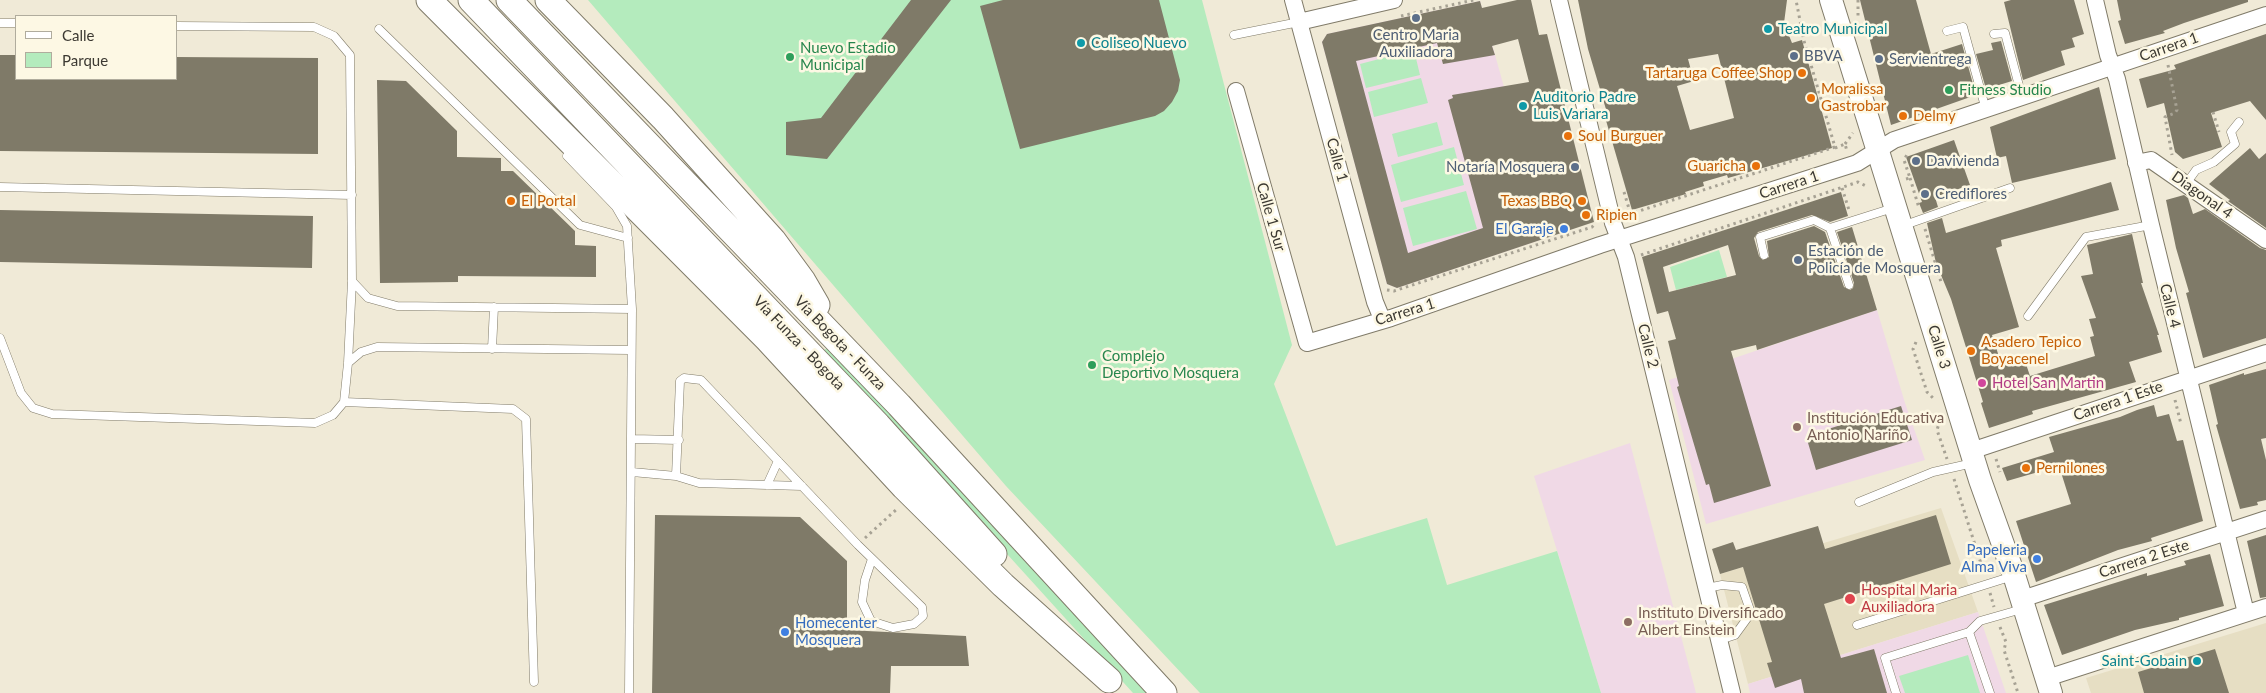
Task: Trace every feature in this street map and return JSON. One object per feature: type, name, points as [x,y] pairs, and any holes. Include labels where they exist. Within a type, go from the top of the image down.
[{"type":"main road","points":[[429,0],[768,340],[904,487],[1003,586],[1114,687]]},
{"type":"main road","name":"Vía Funza - Bogota","points":[[471,0],[568,104],[878,425],[1114,687]]},
{"type":"main road","name":"Vía Bogota - Funza","points":[[509,0],[913,419],[1164,693]]},
{"type":"main road","points":[[548,0],[663,118],[773,240],[803,281],[838,342]]},
{"type":"main road","name":"Calle 3","points":[[1831,0],[1888,184],[1891,216],[2014,575],[2049,685]]},
{"type":"street","name":"Calle 1","points":[[1293,0],[1375,302],[1382,319]]},
{"type":"street","points":[[1299,22],[1394,0]]},
{"type":"street","name":"Calle 2","points":[[1559,0],[1619,240],[1626,257],[1732,693]]},
{"type":"street","name":"Calle 4","points":[[2095,0],[2246,613]]},
{"type":"street","name":"Carrera 1","points":[[1307,342],[1382,319],[1391,318],[1619,240],[1852,164],[1894,140],[2266,15]]},
{"type":"street","name":"Calle 1 Sur","points":[[1236,91],[1307,342]]},
{"type":"street","name":"Diagonal 4","points":[[2136,163],[2151,160],[2266,240]]},
{"type":"street","name":"Carrera 1 Este","points":[[1973,456],[2188,378],[2266,353]]},
{"type":"street","name":"Carrera 2 Este","points":[[2023,604],[2266,519]]},
{"type":"street","points":[[2049,685],[2266,607]]},
{"type":"lane","points":[[423,0],[458,41]]},
{"type":"lane","points":[[1234,35],[1288,22],[1299,22]]},
{"type":"lane","points":[[0,23],[15,23]]},
{"type":"lane","points":[[0,338],[21,393],[34,408],[52,414],[315,423],[333,415],[344,402],[352,281],[350,55],[334,36],[314,27],[178,26]]},
{"type":"lane","points":[[1948,31],[1963,27],[1986,110]]},
{"type":"lane","points":[[379,28],[580,225],[628,238]]},
{"type":"lane","points":[[1994,34],[2005,33],[2022,97]]},
{"type":"lane","points":[[2186,184],[2196,170],[2214,162],[2235,144],[2230,132],[2239,122]]},
{"type":"lane","points":[[561,149],[616,207],[627,226],[632,309],[630,350],[632,472],[629,693]]},
{"type":"lane","points":[[0,187],[352,195]]},
{"type":"lane","points":[[1764,255],[1760,237],[1814,220],[1830,228],[1891,216],[1922,219],[2010,188]]},
{"type":"lane","points":[[2028,316],[2086,237],[2150,225]]},
{"type":"lane","points":[[1830,228],[1849,285]]},
{"type":"lane","points":[[352,281],[368,298],[383,304],[397,306],[632,309]]},
{"type":"lane","points":[[492,349],[494,307]]},
{"type":"lane","points":[[348,363],[361,352],[377,347],[630,350]]},
{"type":"lane","points":[[676,476],[680,381],[684,378],[701,380],[872,559],[922,607],[923,616],[914,624],[893,628],[871,621],[862,602],[865,580],[872,559]]},
{"type":"lane","points":[[344,402],[513,409],[526,419],[534,682]]},
{"type":"lane","points":[[632,439],[679,440]]},
{"type":"lane","points":[[1859,502],[1950,468],[1973,456]]},
{"type":"lane","points":[[766,486],[778,461]]},
{"type":"lane","points":[[632,472],[676,476],[699,483],[802,486]]},
{"type":"lane","points":[[1857,625],[2014,575]]},
{"type":"lane","points":[[1707,588],[1722,585],[1742,587],[1751,613],[1735,635],[1720,640]]},
{"type":"lane","points":[[1896,693],[1886,658],[1969,632],[1980,621],[1997,616],[2023,604]]},
{"type":"lane","points":[[1969,632],[1990,693]]},
{"type":"path","points":[[1399,16],[1474,0]]},
{"type":"path","points":[[1796,0],[1804,41],[1835,147]]},
{"type":"path","points":[[1858,0],[1857,13],[1860,21]]},
{"type":"path","points":[[2168,65],[2177,110],[2175,113],[2164,117],[2172,155],[2180,160]]},
{"type":"path","points":[[2213,112],[2221,140]]},
{"type":"path","points":[[1624,190],[1630,212],[1633,213],[1835,147],[1845,146]]},
{"type":"path","points":[[1915,151],[1907,154],[1904,160],[1942,286]]},
{"type":"path","points":[[1852,164],[1842,188],[1849,210],[1874,203],[1891,216]]},
{"type":"path","points":[[1640,258],[1643,254],[1858,182],[1868,185],[1869,190],[1910,178]]},
{"type":"path","points":[[1384,287],[1394,292],[1592,226],[1596,223],[1596,219]]},
{"type":"path","points":[[1918,336],[1913,349],[1927,392],[1935,400],[1938,408]]},
{"type":"path","points":[[2175,400],[2182,427]]},
{"type":"path","points":[[1941,416],[1937,430],[2006,642],[2004,650],[2018,693]]},
{"type":"path","points":[[1998,454],[1996,458],[2001,477]]},
{"type":"path","points":[[858,544],[902,505]]},
{"type":"shaded area","points":[[1480,1],[1504,87],[1540,240],[1397,288],[1387,284],[1322,42],[1327,34]]},
{"type":"shaded area","name":"Institución Educativa Antonio Nariño","points":[[1877,310],[1905,403],[1925,460],[1706,524],[1669,380]]},
{"type":"shaded area","name":"Instituto Diversificado Albert Einstein","points":[[1630,443],[1696,693],[1601,693],[1534,476]]},
{"type":"shaded area","name":"Hospital Maria Auxiliadora","points":[[1941,508],[1978,612],[1748,684],[1720,574]]},
{"type":"shaded area","points":[[1978,612],[2006,693],[1750,693],[1748,684]]},
{"type":"shaded area","points":[[2266,623],[2266,693],[2091,693],[2086,678]]},
{"type":"green space","name":"Complejo Deportivo Mosquera","points":[[588,0],[1202,0],[1292,345],[1274,384],[1336,546],[1427,518],[1447,585],[1557,551],[1601,693],[1200,693],[1006,486]]},
{"type":"green space","points":[[1414,50],[1420,75],[1366,88],[1360,64]]},
{"type":"green space","points":[[1421,78],[1428,103],[1374,117],[1368,92]]},
{"type":"green space","points":[[1437,122],[1443,145],[1398,157],[1392,134]]},
{"type":"green space","points":[[1454,147],[1464,185],[1401,202],[1391,165]]},
{"type":"green space","points":[[1466,191],[1477,229],[1413,246],[1403,208]]},
{"type":"green space","points":[[1719,250],[1727,277],[1676,290],[1670,267]]},
{"type":"green space","points":[[830,346],[1147,693],[1133,693],[823,351]]},
{"type":"green space","points":[[1968,655],[1980,693],[1905,693],[1899,676]]},
{"type":"building","points":[[911,0],[951,0],[827,159],[786,155],[786,122],[821,118]]},
{"type":"building","name":"Coliseo Nuevo","points":[[1003,0],[1159,0],[1180,80],[1178,91],[1172,102],[1164,111],[1155,116],[1020,149],[980,6]]},
{"type":"building","points":[[1517,0],[1531,0],[1539,35],[1547,34],[1594,222],[1397,288],[1387,284],[1322,42],[1327,34],[1480,1],[1482,8]],"holes":[[[1518,39],[1529,82],[1452,95],[1453,98],[1448,100],[1483,228],[1408,253],[1356,61],[1437,43],[1443,64],[1495,55],[1492,46]]]},
{"type":"building","points":[[1578,0],[1787,0],[1784,23],[1792,43],[1802,40],[1832,148],[1728,178],[1727,175],[1703,182],[1704,186],[1685,192],[1686,194],[1632,210],[1605,117],[1608,116],[1588,49]],"holes":[[[1718,54],[1734,118],[1690,130],[1677,86],[1694,81],[1688,59]]]},
{"type":"building","points":[[1860,0],[1916,0],[1931,54],[1962,44],[1976,95],[1891,125]]},
{"type":"building","points":[[2011,0],[2074,0],[2084,34],[2072,38],[2075,47],[2061,51],[2065,65],[2023,80],[2004,2]]},
{"type":"building","points":[[2117,0],[2248,0],[2248,2],[2163,31],[2165,33],[2125,44],[2118,21],[2121,20]]},
{"type":"building","points":[[2266,34],[2266,120],[2250,101],[2211,113],[2222,147],[2183,159],[2175,152],[2164,103],[2147,108],[2139,79],[2176,69],[2174,65]]},
{"type":"building","points":[[2001,41],[2012,81],[1986,89],[1976,54],[1993,50],[1991,43]]},
{"type":"building","points":[[0,55],[15,55],[15,80],[178,80],[178,57],[318,58],[318,154],[0,151]]},
{"type":"building","points":[[377,80],[406,81],[457,131],[457,157],[501,158],[501,171],[513,171],[575,231],[575,245],[596,246],[596,277],[458,276],[458,282],[380,283]]},
{"type":"building","points":[[2099,87],[2116,159],[2012,183],[2006,156],[1997,158],[1990,127]]},
{"type":"building","points":[[1954,140],[1970,185],[1935,197],[1938,207],[1923,213],[1919,203],[1922,202],[1906,157]]},
{"type":"building","points":[[2250,148],[2259,159],[2266,153],[2266,228],[2228,201],[2230,200],[2209,184]]},
{"type":"building","points":[[2111,182],[2119,210],[2001,240],[2002,246],[1996,248],[2019,327],[1992,335],[2002,366],[2024,358],[2030,376],[2095,356],[2090,337],[2094,336],[2089,319],[2096,318],[2081,276],[2093,274],[2087,245],[2132,234],[2143,283],[2141,283],[2159,335],[2157,335],[2162,352],[2129,362],[2136,382],[2032,411],[2033,414],[1989,428],[1981,403],[1983,402],[1951,299],[1936,263],[1927,223],[1942,218],[1946,233]]},
{"type":"building","points":[[1841,192],[1848,216],[1830,222],[1812,215],[1758,232],[1754,238],[1759,256],[1763,260],[1769,257],[1767,241],[1814,226],[1825,232],[1844,287],[1850,290],[1853,288],[1854,283],[1837,232],[1852,227],[1877,310],[1757,350],[1756,345],[1731,351],[1771,486],[1714,503],[1709,484],[1706,485],[1677,387],[1679,386],[1668,341],[1676,339],[1668,311],[1657,314],[1642,257]],"holes":[[[1728,245],[1736,275],[1669,292],[1663,267]]]},
{"type":"building","points":[[2184,195],[2188,198],[2193,214],[2205,209],[2260,248],[2266,250],[2266,338],[2203,358],[2186,293],[2189,292],[2176,248],[2166,200]]},
{"type":"building","points":[[0,210],[313,216],[312,268],[0,262]]},
{"type":"building","points":[[2266,369],[2266,438],[2261,439],[2266,460],[2266,500],[2257,502],[2258,505],[2240,509],[2216,425],[2218,424],[2209,385],[2244,373],[2244,375]]},
{"type":"building","points":[[2154,405],[2157,417],[2169,414],[2177,441],[2183,440],[2203,521],[2151,538],[2152,541],[2118,550],[2036,582],[2016,521],[2071,504],[2059,466],[2007,481],[2002,468],[2054,452],[2049,437],[2120,417]]},
{"type":"building","points":[[1901,406],[1912,440],[1816,470],[1806,436]]},
{"type":"building","points":[[655,515],[800,517],[847,561],[847,630],[966,636],[969,666],[891,666],[890,693],[652,693]]},
{"type":"building","points":[[1936,515],[1951,564],[1824,604],[1841,658],[1874,649],[1887,693],[1804,693],[1801,679],[1775,688],[1767,663],[1772,662],[1743,567],[1720,574],[1712,549],[1733,542],[1736,550],[1818,526],[1825,549]]},
{"type":"building","points":[[2266,535],[2266,597],[2260,598],[2247,541]]},
{"type":"building","points":[[2210,554],[2224,606],[2179,618],[2179,620],[2135,630],[2062,655],[2044,605],[2147,573],[2147,576],[2186,565],[2184,561]]},
{"type":"building","name":"Saint-Gobain","points":[[2215,649],[2229,693],[2144,693],[2138,672]]},
{"type":"place","name":"Centro Maria Auxiliadora","points":[[1416,18]]},
{"type":"place","name":"Teatro Municipal","points":[[1768,29]]},
{"type":"place","name":"Coliseo Nuevo","points":[[1081,43]]},
{"type":"place","name":"BBVA","points":[[1794,56]]},
{"type":"place","name":"Nuevo Estadio Municipal","points":[[790,57]]},
{"type":"place","name":"Servientrega","points":[[1879,59]]},
{"type":"place","name":"Tartaruga Coffee Shop","points":[[1802,73]]},
{"type":"place","name":"Fitness Studio","points":[[1949,90]]},
{"type":"place","name":"Moralissa Gastrobar","points":[[1811,98]]},
{"type":"place","name":"Auditorio Padre Luis Variara","points":[[1523,106]]},
{"type":"place","name":"Delmy","points":[[1903,116]]},
{"type":"place","name":"Soul Burguer","points":[[1568,136]]},
{"type":"place","name":"Davivienda","points":[[1916,161]]},
{"type":"place","name":"Guaricha","points":[[1756,166]]},
{"type":"place","name":"Notaría Mosquera","points":[[1575,167]]},
{"type":"place","name":"Crediflores","points":[[1925,194]]},
{"type":"place","name":"El Portal","points":[[511,201]]},
{"type":"place","name":"Texas BBQ","points":[[1582,201]]},
{"type":"place","name":"Ripien","points":[[1586,215]]},
{"type":"place","name":"El Garaje","points":[[1564,229]]},
{"type":"place","name":"Estación de Policía de Mosquera","points":[[1798,260]]},
{"type":"place","name":"Asadero Tepico Boyacenel","points":[[1971,351]]},
{"type":"place","name":"Complejo Deportivo Mosquera","points":[[1092,365]]},
{"type":"place","name":"Hotel San Martin","points":[[1982,383]]},
{"type":"place","name":"Institución Educativa Antonio Nariño","points":[[1797,427]]},
{"type":"place","name":"Pernilones","points":[[2026,468]]},
{"type":"place","name":"Papeleria Alma Viva","points":[[2037,559]]},
{"type":"place","name":"Hospital Maria Auxiliadora","points":[[1850,599]]},
{"type":"place","name":"Instituto Diversificado Albert Einstein","points":[[1628,622]]},
{"type":"place","name":"Homecenter Mosquera","points":[[785,632]]},
{"type":"place","name":"Saint-Gobain","points":[[2197,661]]}]
